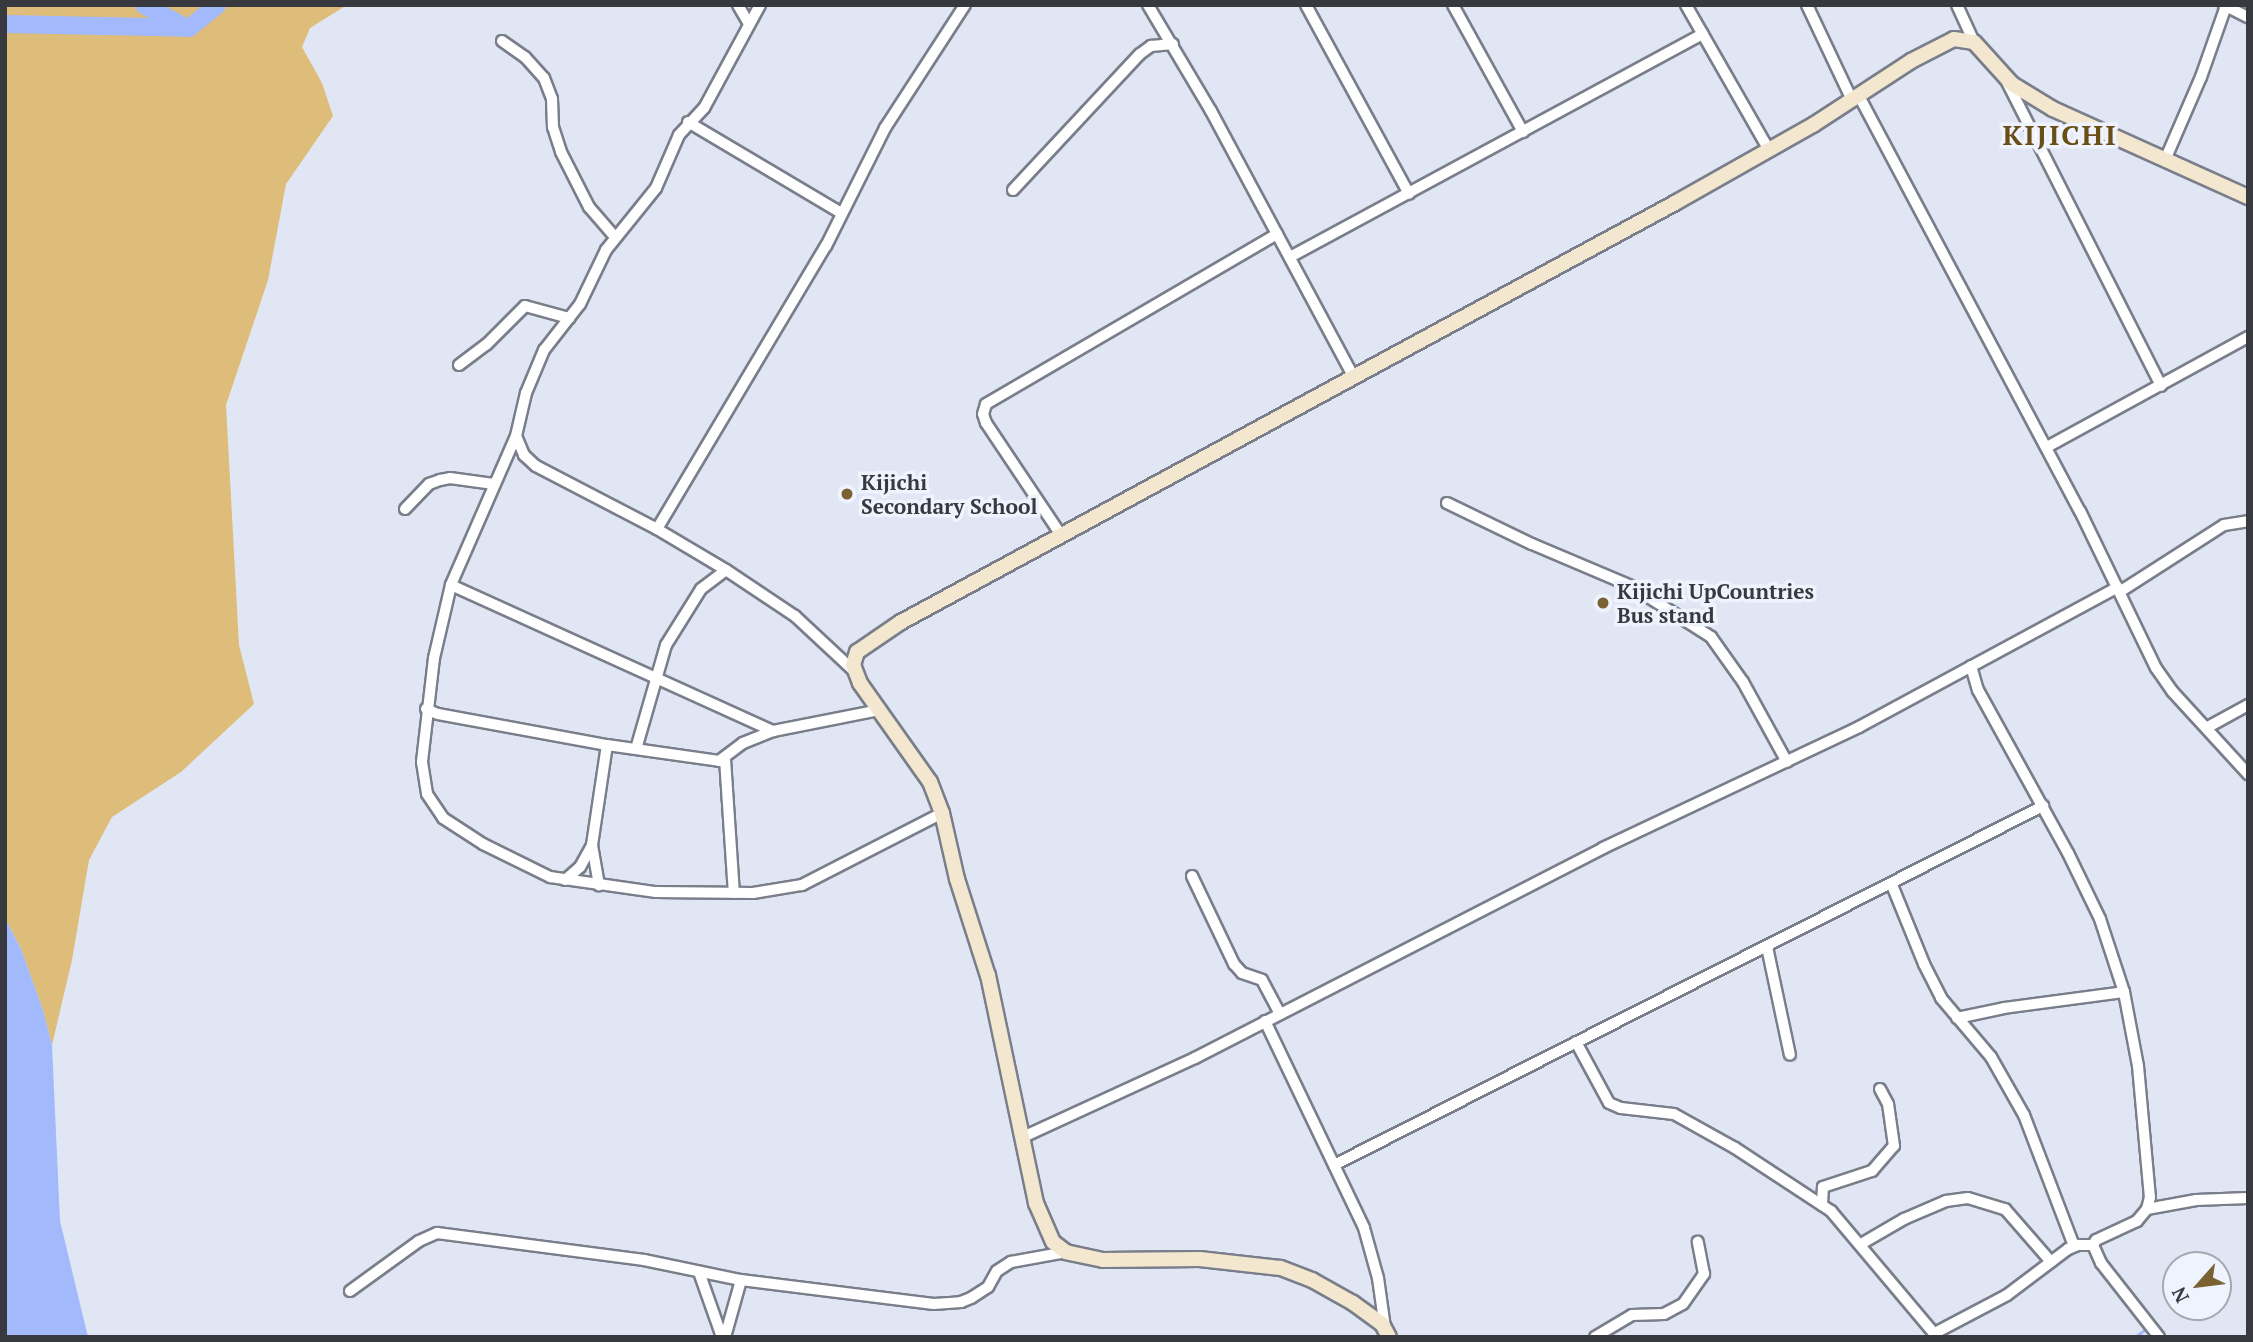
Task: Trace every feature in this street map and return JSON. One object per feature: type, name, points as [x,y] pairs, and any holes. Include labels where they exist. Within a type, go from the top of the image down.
[{"type":"street","points":[[738,5],[748,22]]},
{"type":"street","points":[[760,5],[748,22],[704,108],[688,122],[679,135],[656,188],[615,237],[600,261],[590,288],[534,369],[516,436],[451,585],[434,658],[426,709],[422,762],[427,794],[436,810],[483,844],[532,869],[565,880],[656,892],[734,893],[778,890],[802,885],[942,813]]},
{"type":"street","points":[[657,529],[804,284],[885,128],[965,5]]},
{"type":"street","points":[[1148,5],[1174,44],[1353,376]]},
{"type":"street","points":[[1306,5],[1409,194]]},
{"type":"street","points":[[1453,5],[1523,132]]},
{"type":"street","points":[[1686,5],[1769,150]]},
{"type":"street","points":[[1807,5],[2047,447],[2165,681],[2248,774]]},
{"type":"street","points":[[1957,5],[1974,42],[2020,90],[2053,109],[2248,197]]},
{"type":"street","points":[[2165,160],[2201,77],[2225,6],[2248,17]]},
{"type":"street","points":[[1290,257],[1703,34]]},
{"type":"street","points":[[854,671],[856,652],[866,642],[1769,150],[1856,98],[1899,68],[1944,43],[1961,38],[1974,42]]},
{"type":"street","points":[[502,41],[525,57],[544,78],[552,99],[553,127],[561,152],[589,206],[615,237]]},
{"type":"street","points":[[1013,190],[1140,54],[1151,46],[1174,44]]},
{"type":"street","points":[[2004,76],[2161,386]]},
{"type":"street","points":[[704,108],[708,132]]},
{"type":"street","points":[[688,122],[841,213]]},
{"type":"street","points":[[1061,535],[986,423],[983,414],[986,404],[1277,234]]},
{"type":"street","points":[[459,365],[486,345],[524,306],[569,318]]},
{"type":"street","points":[[2047,447],[2248,337]]},
{"type":"street","points":[[516,436],[524,455],[536,466],[657,529],[726,570],[795,616],[854,671],[930,782],[942,813],[957,878],[988,976],[1041,1221],[1053,1242],[1066,1252]]},
{"type":"street","points":[[405,509],[429,484],[440,480],[450,478],[494,484]]},
{"type":"street","points":[[1447,503],[1532,544],[1630,586],[1710,637],[1743,682],[1787,762]]},
{"type":"street","points":[[1023,1137],[1172,1069],[1603,848],[1787,762],[2119,589],[2224,525],[2248,521]]},
{"type":"street","points":[[636,749],[655,675],[666,645],[701,589],[726,570]]},
{"type":"street","points":[[451,585],[655,675],[773,731]]},
{"type":"street","points":[[1576,1042],[1609,1103],[1621,1108],[1674,1114],[1735,1148],[1822,1205],[1861,1244],[1936,1335],[2007,1295],[2074,1246],[2092,1245],[2096,1240],[2137,1221],[2147,1209],[2150,1167],[2138,1066],[2124,992],[2100,919],[2043,806],[1978,690],[1971,666]]},
{"type":"street","points":[[1959,673],[1978,690]]},
{"type":"street","points":[[2208,727],[2248,705]]},
{"type":"street","points":[[426,709],[438,714],[607,745],[712,761],[725,759],[743,743],[773,731],[879,710]]},
{"type":"street","points":[[599,885],[592,845],[607,745]]},
{"type":"street","points":[[725,759],[734,893]]},
{"type":"street","points":[[1334,1165],[1892,885],[2043,806]]},
{"type":"street","points":[[565,880],[580,867],[592,845]]},
{"type":"street","points":[[1192,876],[1234,964],[1242,973],[1262,980],[1280,1014]]},
{"type":"street","points":[[1892,885],[1930,978],[1957,1018],[1965,1023],[1991,1057],[2024,1115],[2074,1246]]},
{"type":"street","points":[[1767,947],[1790,1055]]},
{"type":"street","points":[[1957,1018],[2004,1008],[2124,992]]},
{"type":"street","points":[[1265,1021],[1364,1228],[1378,1278],[1387,1332]]},
{"type":"street","points":[[1822,1205],[1823,1187],[1872,1171],[1894,1146],[1888,1104],[1880,1089]]},
{"type":"street","points":[[1861,1244],[1915,1214],[1946,1201],[1968,1198],[2005,1209],[2051,1262]]},
{"type":"street","points":[[2147,1209],[2196,1200],[2248,1198]]},
{"type":"street","points":[[349,1291],[419,1241],[437,1234],[643,1260],[741,1280],[950,1303],[961,1302],[984,1290],[997,1271],[1011,1262],[1066,1252],[1103,1260],[1200,1259],[1280,1268],[1326,1287],[1387,1332]]},
{"type":"street","points":[[1595,1337],[1632,1315],[1664,1314],[1683,1304],[1704,1274],[1699,1242]]},
{"type":"street","points":[[2092,1245],[2101,1263],[2159,1337]]},
{"type":"street","points":[[699,1272],[723,1337]]},
{"type":"street","points":[[723,1337],[741,1280]]},
{"type":"shaded area","points":[[5,5],[347,5],[310,28],[302,47],[322,83],[333,116],[286,184],[268,280],[226,405],[239,645],[254,704],[181,772],[112,817],[89,860],[72,960],[52,1045],[43,1010],[21,949],[5,918]]},
{"type":"water","points":[[5,918],[21,949],[43,1010],[52,1045],[60,1221],[88,1337],[5,1337]]},
{"type":"waterway","points":[[144,5],[185,27]]},
{"type":"waterway","points":[[5,24],[189,28],[217,5]]},
{"type":"waterway","points":[[2135,1337],[2143,1331]]},
{"type":"place","name":"Kijichi Secondary School","points":[[847,494]]},
{"type":"place","name":"Kijichi UpCountries Bus stand","points":[[1603,603]]},
{"type":"district","name":"KIJICHI","points":[[2060,135]]}]
